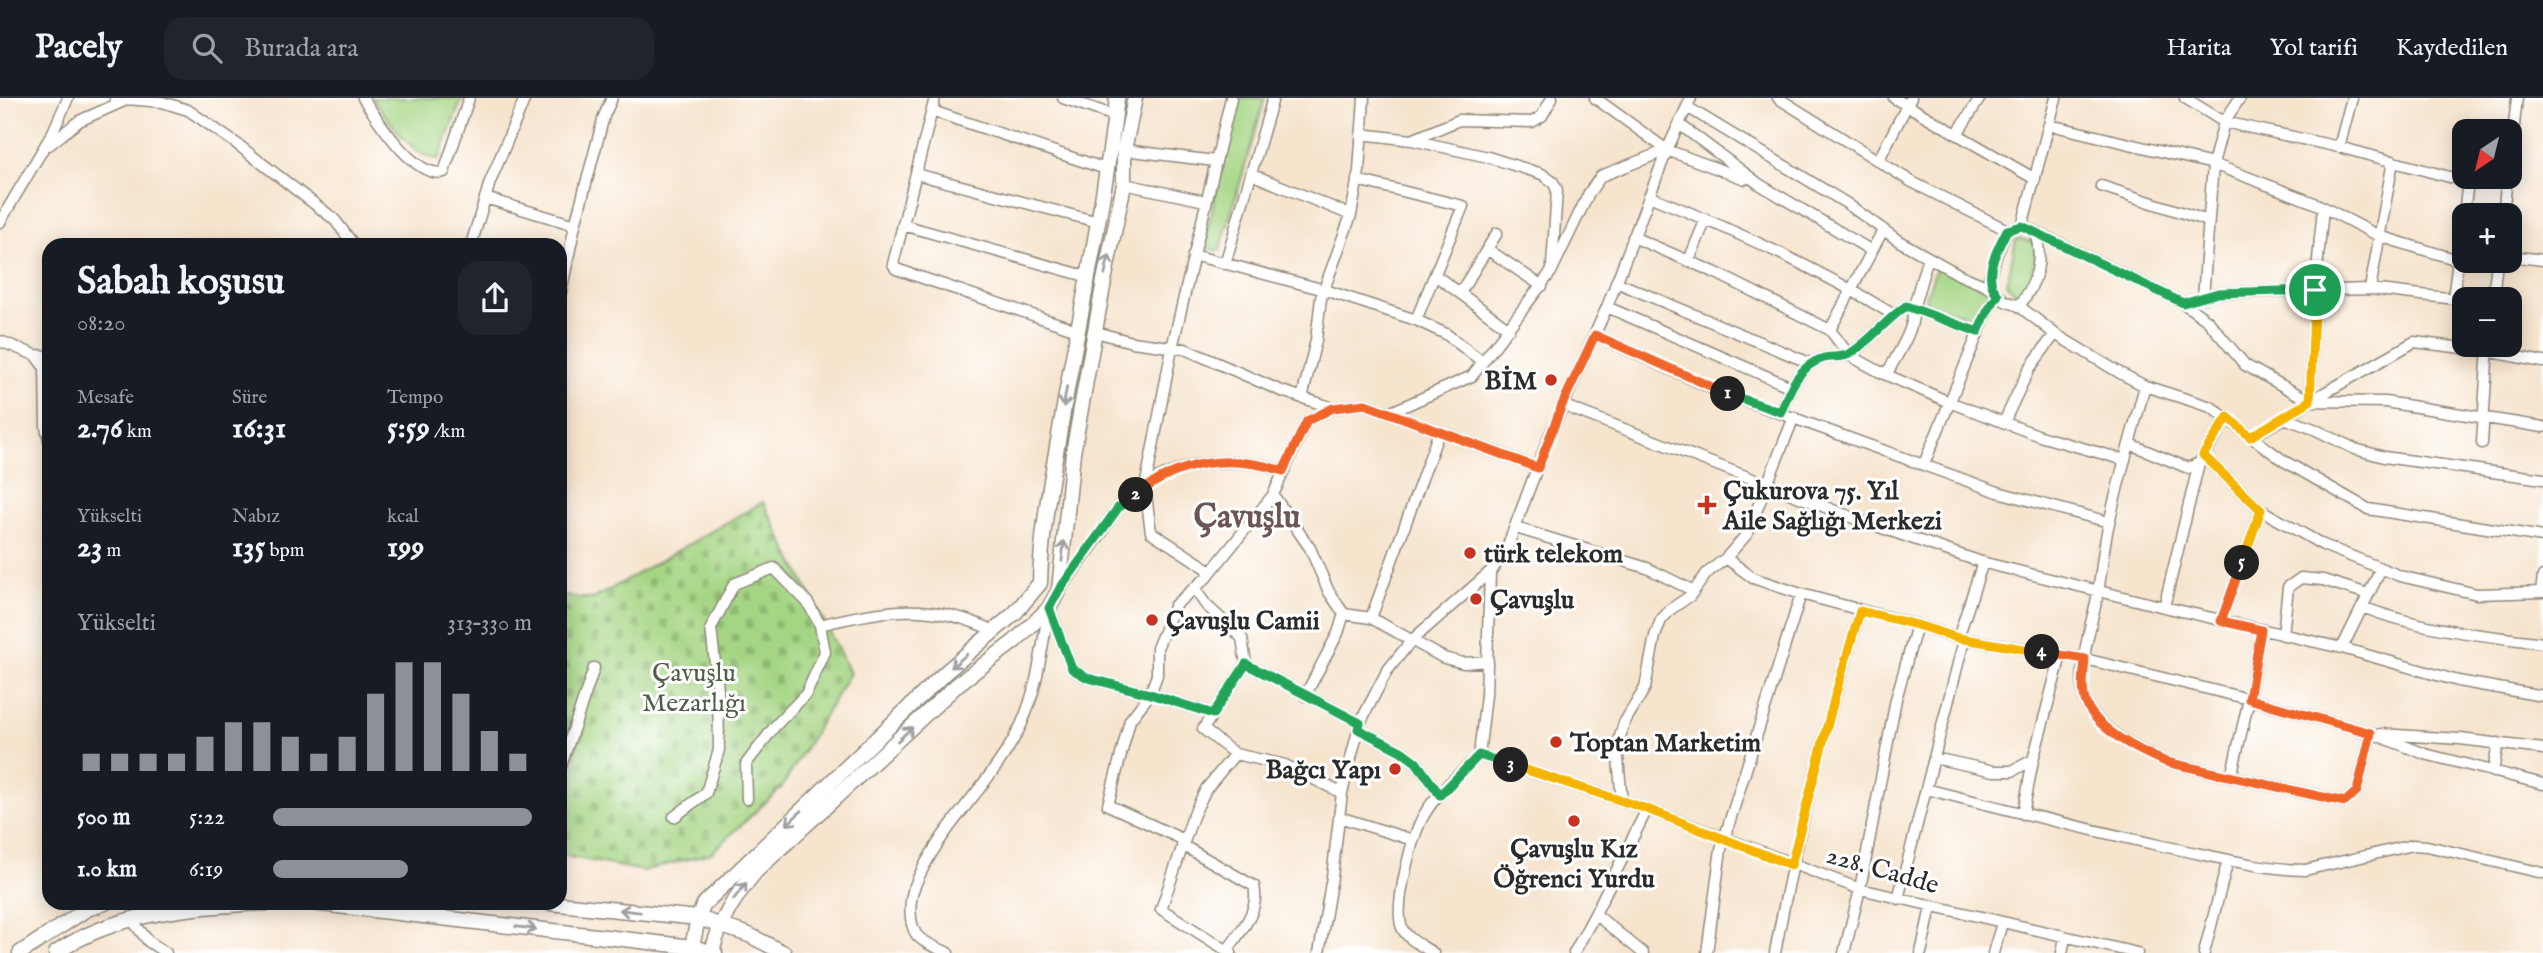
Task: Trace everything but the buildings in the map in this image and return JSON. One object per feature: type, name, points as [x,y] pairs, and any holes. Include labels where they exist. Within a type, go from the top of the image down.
[{"type":"main road","points":[[692,947],[704,904],[947,671],[1015,612],[1040,583],[1040,563],[1053,470],[1089,277],[1117,98]]},
{"type":"main road","points":[[372,910],[692,947],[713,952],[719,926],[733,900],[756,871],[958,684],[1015,641],[1049,608],[1059,590],[1073,453],[1124,184],[1124,150],[1135,98]]},
{"type":"main road","points":[[567,905],[698,918],[749,935],[784,953]]},
{"type":"main road","points":[[20,953],[82,910]]},
{"type":"main road","points":[[56,953],[68,945],[132,920],[183,910]]},
{"type":"street","points":[[0,222],[41,152],[68,98]]},
{"type":"street","points":[[363,98],[387,135],[424,170],[436,174],[444,172],[469,98]]},
{"type":"street","points":[[473,238],[485,198],[525,98]]},
{"type":"street","points":[[567,263],[604,116],[612,98]]},
{"type":"street","points":[[935,98],[893,264],[896,269],[1077,330]]},
{"type":"street","points":[[1063,98],[1115,116]]},
{"type":"street","points":[[1212,571],[1151,532],[1145,488],[1172,348],[1231,98]]},
{"type":"street","points":[[1225,264],[1273,98]]},
{"type":"street","points":[[1302,398],[1325,289],[1351,215],[1364,98]]},
{"type":"street","points":[[1412,140],[1459,120],[1532,122],[1542,116],[1552,98]]},
{"type":"street","points":[[1595,98],[1667,150],[1759,184]]},
{"type":"street","points":[[1778,98],[1912,182],[2007,230],[2022,226],[2183,303],[2208,321],[2245,365],[2310,401],[2385,402],[2543,426]]},
{"type":"street","points":[[1894,98],[1909,102],[1957,134],[2035,179]]},
{"type":"street","points":[[1957,134],[1980,98]]},
{"type":"street","points":[[2022,226],[2056,98]]},
{"type":"street","points":[[2185,98],[2224,122],[2339,147],[2468,182],[2465,203]]},
{"type":"street","points":[[2203,298],[2213,164],[2224,122],[2240,98]]},
{"type":"street","points":[[2339,147],[2352,98]]},
{"type":"street","points":[[2515,119],[2517,98]]},
{"type":"street","points":[[41,152],[79,121],[119,99],[162,102],[188,110],[237,144],[334,219],[349,238]]},
{"type":"street","points":[[1319,953],[1342,793],[1359,726],[1387,671],[1411,641],[1490,572],[1505,553],[1562,405],[1595,335],[1667,150],[1689,102],[1846,203],[1883,230],[1960,275],[1995,291],[2055,334],[2120,373],[2145,386],[2211,407],[2284,461],[2368,509],[2543,537]]},
{"type":"street","points":[[1878,161],[1909,102]]},
{"type":"street","points":[[932,111],[1106,169]]},
{"type":"street","points":[[1679,124],[1759,184],[1872,251]]},
{"type":"street","points":[[2050,125],[2213,164],[2323,208],[2379,236],[2452,258]]},
{"type":"street","points":[[1361,134],[1412,140],[1488,157],[1542,174],[1553,182],[1557,190],[1551,272]]},
{"type":"street","points":[[1124,150],[1215,162]]},
{"type":"street","points":[[1390,413],[1472,376],[1542,286],[1589,193],[1601,176],[1667,150]]},
{"type":"street","points":[[2370,289],[2393,161]]},
{"type":"street","points":[[916,174],[1098,222]]},
{"type":"street","points":[[1251,174],[1351,215]]},
{"type":"street","points":[[1357,180],[1463,206],[1416,320]]},
{"type":"street","points":[[1124,184],[1205,201]]},
{"type":"street","points":[[2101,186],[2208,221]]},
{"type":"street","points":[[1649,196],[1755,240],[1852,289],[1894,315]]},
{"type":"street","points":[[485,198],[575,225]]},
{"type":"street","points":[[2310,401],[2315,290],[2323,208]]},
{"type":"street","points":[[1689,260],[1706,219]]},
{"type":"street","points":[[903,225],[1089,277]]},
{"type":"street","points":[[1830,330],[1883,230]]},
{"type":"street","points":[[1924,464],[1995,291],[1989,279],[2007,230]]},
{"type":"street","points":[[2018,306],[2027,295],[2040,257],[2039,243],[2034,232]]},
{"type":"street","points":[[1460,293],[1497,233]]},
{"type":"street","points":[[1633,237],[1689,260],[1830,330],[1849,355],[1881,373],[2043,437],[2125,460]]},
{"type":"street","points":[[1487,249],[1542,286]]},
{"type":"street","points":[[1193,255],[1325,289],[1416,320],[1446,334],[1483,362]]},
{"type":"street","points":[[1881,373],[1889,370],[1914,316],[1913,309],[1928,257]]},
{"type":"street","points":[[2522,257],[2543,260]]},
{"type":"street","points":[[1435,275],[1509,329]]},
{"type":"street","points":[[1616,282],[1812,364]]},
{"type":"street","points":[[2183,303],[2218,293],[2370,289],[2452,299]]},
{"type":"street","points":[[1607,306],[1791,387]]},
{"type":"street","points":[[1781,412],[1791,387],[1802,370],[1822,358],[1849,355],[1906,306],[1978,332]]},
{"type":"street","points":[[1096,332],[1132,342],[1185,349],[1302,398],[1333,408]]},
{"type":"street","points":[[2004,422],[2029,369],[2055,334]]},
{"type":"street","points":[[1595,335],[1716,390],[1998,492],[2109,522]]},
{"type":"street","points":[[0,341],[42,356]]},
{"type":"street","points":[[2250,437],[2414,342],[2452,345]]},
{"type":"street","points":[[35,355],[42,364]]},
{"type":"street","points":[[2482,443],[2487,357]]},
{"type":"street","points":[[2522,357],[2543,362]]},
{"type":"street","points":[[2145,386],[2109,522],[2085,659],[2083,692],[2087,705],[2102,724],[2120,738],[2140,752],[2166,762],[2345,802],[2357,791],[2371,733]]},
{"type":"street","points":[[1235,754],[1206,789],[1193,816],[1183,843],[1161,909],[1229,952],[1257,900],[1254,886],[1183,843],[1108,805],[1130,720],[1150,694],[1157,675],[1157,648],[1175,605],[1212,571],[1273,495],[1307,421],[1333,408],[1365,404],[1538,468]]},
{"type":"street","points":[[1562,405],[1767,485],[1983,562],[2342,648],[2458,681],[2543,696]]},
{"type":"street","points":[[1622,801],[1617,747],[1625,723],[1645,688],[1655,636],[1661,620],[1694,591],[1707,573],[1726,558],[1747,534],[1794,416]]},
{"type":"street","points":[[2164,607],[2201,459],[2228,417]]},
{"type":"street","points":[[2284,418],[2355,449],[2384,457],[2543,480]]},
{"type":"street","points":[[1371,618],[1439,432]]},
{"type":"street","points":[[2130,444],[2188,468],[2201,459]]},
{"type":"street","points":[[2201,459],[2261,510],[2323,545],[2400,576],[2477,594],[2542,592],[2543,576]]},
{"type":"street","points":[[1059,590],[1118,508],[1155,480],[1193,464],[1236,461],[1259,463],[1283,471]]},
{"type":"street","points":[[1273,495],[1310,548],[1329,592],[1344,614],[1371,618],[1444,657],[1463,663],[1488,661]]},
{"type":"street","points":[[2221,621],[2261,510]]},
{"type":"street","points":[[1516,528],[1647,568],[1694,591]]},
{"type":"street","points":[[1726,558],[1753,578],[1961,639],[2085,659],[2249,699],[2371,733],[2425,754],[2543,784]]},
{"type":"street","points":[[1898,899],[1961,639],[1983,562]]},
{"type":"street","points":[[674,817],[706,793],[719,750],[718,690],[711,628],[734,584],[774,568],[808,603],[820,625],[825,652],[806,694],[775,726],[746,764],[747,799]]},
{"type":"street","points":[[2342,648],[2381,569]]},
{"type":"street","points":[[1433,953],[1411,939],[1401,926],[1402,889],[1413,840],[1424,815],[1479,755],[1484,726],[1488,661],[1490,572]]},
{"type":"street","points":[[2283,635],[2288,587],[2301,578],[2323,580],[2368,594]]},
{"type":"street","points":[[1194,588],[1206,604],[1242,638],[1246,664],[1203,729],[1235,754],[1285,765],[1342,793]]},
{"type":"street","points":[[1707,953],[1721,849],[1801,594]]},
{"type":"street","points":[[2362,607],[2392,619],[2453,633],[2543,643]]},
{"type":"street","points":[[1049,608],[1072,669],[1088,678],[1213,714]]},
{"type":"street","points":[[948,953],[917,937],[910,920],[913,890],[931,856],[1011,744],[1023,722],[1033,695],[1049,608]]},
{"type":"street","points":[[820,625],[869,613],[919,610],[970,619],[994,631]]},
{"type":"street","points":[[1775,953],[1791,865],[1860,611]]},
{"type":"street","points":[[1305,696],[1338,633],[1344,614]]},
{"type":"street","points":[[1844,953],[1860,889],[1896,699],[1917,625]]},
{"type":"street","points":[[2231,777],[2261,630]]},
{"type":"street","points":[[2023,814],[2033,760],[2061,655]]},
{"type":"street","points":[[1246,664],[1401,751],[1416,762],[1440,795]]},
{"type":"street","points":[[567,732],[594,668]]},
{"type":"street","points":[[2371,733],[2543,749]]},
{"type":"street","points":[[2493,772],[2498,743]]},
{"type":"street","name":"228. Cadde","points":[[1479,755],[1647,809],[1860,889],[2135,953]]},
{"type":"street","points":[[1934,758],[2003,771],[2012,771],[2033,760]]},
{"type":"street","points":[[1926,789],[2023,814],[2228,860],[2305,870],[2413,845],[2543,873]]},
{"type":"street","points":[[1574,953],[1647,809]]},
{"type":"street","points":[[1339,817],[1413,840]]},
{"type":"street","points":[[2204,953],[2228,860]]},
{"type":"street","points":[[1921,953],[1931,907]]},
{"type":"street","points":[[1595,914],[1643,953]]},
{"type":"street","points":[[132,920],[148,941],[166,953]]},
{"type":"street","points":[[1993,953],[2002,923]]},
{"type":"street","points":[[2062,953],[2065,937]]},
{"type":"street","points":[[1207,953],[1213,942]]},
{"type":"green space","points":[[372,98],[462,98],[439,159],[429,157],[410,145]]},
{"type":"green space","points":[[1238,98],[1265,98],[1220,251],[1203,248]]},
{"type":"green space","points":[[2016,238],[2034,242],[2035,250],[2032,271],[2018,296],[2007,285]]},
{"type":"green space","points":[[1938,263],[1992,292],[1980,315],[1974,318],[1927,304],[1926,298]]},
{"type":"green space","name":"Çavuşlu Mezarlığı","points":[[763,502],[850,673],[782,787],[711,853],[643,871],[567,856],[567,782],[574,774],[576,736],[567,728],[567,597],[593,599]]},
{"type":"place","name":"BİM","points":[[1551,380]]},
{"type":"place","name":"Çukurova 75. Yıl Aile Sağlığı Merkezi","points":[[1707,505]]},
{"type":"place","name":"türk telekom","points":[[1470,553]]},
{"type":"place","name":"Çavuşlu","points":[[1476,599]]},
{"type":"place","name":"Çavuşlu Camii","points":[[1152,620]]},
{"type":"place","name":"Toptan Marketim","points":[[1556,742]]},
{"type":"place","name":"Bağcı Yapı","points":[[1395,769]]},
{"type":"place","name":"Çavuşlu Kız Öğrenci Yurdu","points":[[1574,821]]},
{"type":"district","name":"Çavuşlu","points":[[1247,515]]},
{"type":"route","points":[[2022,226],[2183,303],[2218,293],[2315,290],[2310,401],[2250,437],[2228,417],[2203,455],[2261,510],[2221,621],[2261,630],[2249,699],[2371,733],[2357,791],[2345,802],[2166,762],[2140,752],[2102,724],[2087,705],[2083,692],[2085,659],[1958,638],[1860,611],[1791,865],[1647,809],[1479,755],[1440,795],[1416,762],[1401,751],[1358,729],[1360,723],[1246,664],[1213,714],[1088,678],[1072,669],[1049,608],[1118,508],[1155,480],[1193,464],[1236,461],[1259,463],[1283,471],[1307,421],[1333,408],[1365,404],[1538,468],[1562,405],[1595,335],[1716,390],[1781,412],[1788,391],[1802,370],[1822,358],[1849,355],[1906,306],[1978,332],[1998,295],[1991,288],[1989,279],[2000,245],[2007,230],[2022,226]]}]
